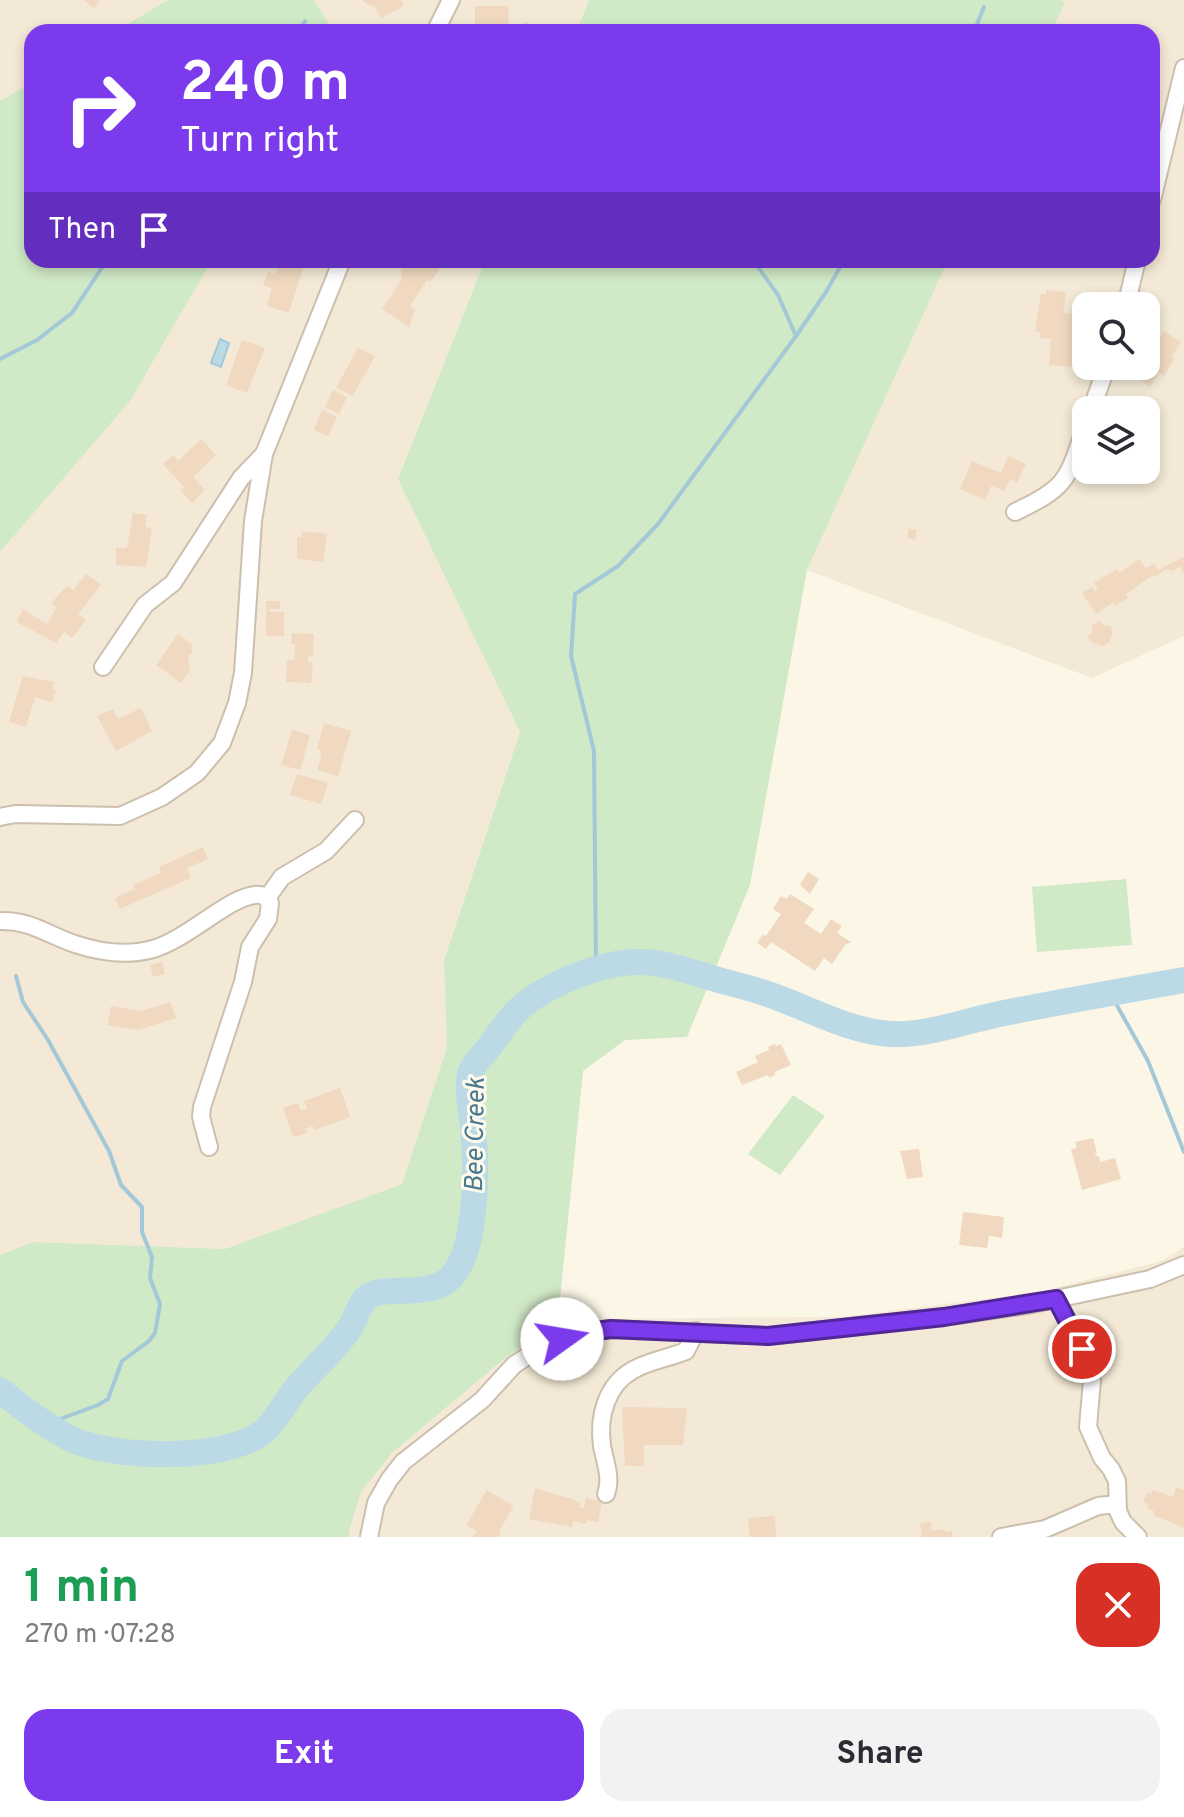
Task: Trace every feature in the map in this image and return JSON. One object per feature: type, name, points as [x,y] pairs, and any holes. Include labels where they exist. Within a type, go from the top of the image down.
[{"type":"street","points":[[439,24],[451,0]]},
{"type":"street","points":[[1160,167],[1184,68]]},
{"type":"street","points":[[0,817],[15,814],[120,816],[162,797],[197,773],[222,743],[237,703],[243,673],[253,521],[264,454],[339,268]]},
{"type":"street","points":[[1129,292],[1135,268]]},
{"type":"street","points":[[103,667],[145,605],[173,583],[241,478],[264,454]]},
{"type":"street","points":[[1015,512],[1048,496],[1072,470]]},
{"type":"street","points":[[267,898],[282,877],[326,851],[355,820]]},
{"type":"street","points":[[0,921],[34,925],[74,944],[122,953],[153,949],[181,937],[244,897],[258,894],[267,898],[270,903],[268,919],[250,947],[241,990],[202,1107],[201,1117],[209,1147]]},
{"type":"street","points":[[369,1537],[376,1503],[403,1462],[482,1400],[514,1365],[544,1345],[580,1333],[611,1329],[768,1336],[944,1317],[1056,1299],[1150,1279],[1184,1265]]},
{"type":"street","points":[[1056,1299],[1082,1349],[1092,1380],[1088,1427],[1117,1481],[1117,1504],[1123,1522],[1138,1537]]},
{"type":"street","points":[[606,1494],[610,1483],[602,1441],[602,1411],[610,1393],[632,1370],[686,1351],[696,1331]]},
{"type":"street","points":[[1001,1537],[1045,1529],[1098,1506],[1117,1504]]},
{"type":"street","points":[[1061,1537],[1068,1518]]},
{"type":"shaded area","points":[[0,0],[168,0],[128,24],[24,24],[24,87],[0,101]]},
{"type":"shaded area","points":[[314,0],[589,0],[579,24],[329,24]]},
{"type":"shaded area","points":[[1061,0],[1184,0],[1184,636],[1092,678],[807,570],[944,268],[1160,268],[1160,24],[1055,24],[1065,3]]},
{"type":"shaded area","points":[[207,268],[482,268],[398,479],[520,732],[444,960],[447,1047],[402,1184],[225,1249],[33,1242],[0,1255],[0,552],[130,401]]},
{"type":"shaded area","points":[[1184,1247],[1184,1537],[349,1537],[361,1492],[391,1454],[493,1368],[558,1319],[843,1317],[1039,1292],[1162,1261]]},
{"type":"green space","points":[[168,0],[314,0],[329,24],[128,24]]},
{"type":"green space","points":[[589,0],[1061,0],[1065,3],[1055,24],[579,24]]},
{"type":"green space","points":[[24,87],[24,268],[207,268],[130,401],[0,552],[0,101]]},
{"type":"green space","points":[[482,268],[944,268],[807,570],[750,885],[687,1037],[625,1040],[583,1071],[558,1319],[493,1368],[391,1454],[361,1492],[349,1537],[0,1537],[0,1255],[33,1242],[225,1249],[402,1184],[447,1047],[444,960],[520,732],[398,479]]},
{"type":"green space","points":[[1126,879],[1132,945],[1037,952],[1032,887]]},
{"type":"green space","points":[[793,1095],[825,1116],[780,1175],[748,1154]]},
{"type":"water","points":[[220,339],[229,343],[221,367],[211,363]]},
{"type":"building","points":[[84,0],[100,0],[94,8]]},
{"type":"building","points":[[362,0],[401,0],[404,6],[381,18],[374,5],[370,6]]},
{"type":"building","points":[[475,6],[508,6],[509,24],[475,24]]},
{"type":"building","points":[[278,268],[303,268],[289,313],[267,306],[272,288],[263,285],[268,272],[276,274]]},
{"type":"building","points":[[401,269],[439,270],[430,282],[427,280],[410,306],[415,309],[409,327],[382,309],[402,279]]},
{"type":"building","points":[[1046,290],[1066,292],[1064,313],[1072,314],[1072,367],[1049,365],[1051,339],[1040,338],[1040,332],[1035,331],[1041,294],[1046,294]]},
{"type":"building","points":[[1164,331],[1181,342],[1164,376],[1160,374],[1160,337]]},
{"type":"building","points":[[242,340],[265,348],[247,393],[226,385]]},
{"type":"building","points":[[358,348],[375,356],[353,396],[336,388]]},
{"type":"building","points":[[1141,380],[1154,380],[1150,387]]},
{"type":"building","points":[[333,390],[347,397],[339,414],[325,407]]},
{"type":"building","points":[[322,410],[337,417],[328,436],[314,430]]},
{"type":"building","points":[[201,439],[216,455],[193,477],[205,490],[192,503],[180,490],[184,487],[163,464],[173,455],[178,461]]},
{"type":"building","points":[[1008,456],[1026,464],[1017,483],[1010,479],[1005,491],[991,486],[985,500],[960,489],[972,461],[1001,473]]},
{"type":"building","points":[[133,513],[147,515],[145,526],[152,529],[146,567],[116,565],[116,548],[127,548]]},
{"type":"building","points":[[909,529],[917,530],[915,540],[907,538]]},
{"type":"building","points":[[302,531],[327,534],[323,562],[297,559],[297,537],[301,537]]},
{"type":"building","points":[[1184,557],[1184,574],[1180,566],[1173,571],[1167,569],[1153,575],[1126,594],[1128,598],[1115,606],[1113,602],[1096,614],[1082,593],[1092,587],[1095,592],[1098,589],[1094,583],[1117,569],[1119,573],[1139,559],[1146,568],[1154,564],[1158,570]]},
{"type":"building","points":[[86,574],[101,585],[78,614],[86,620],[72,638],[64,632],[56,643],[17,622],[23,609],[47,624],[57,607],[51,603],[67,586],[73,590]]},
{"type":"building","points":[[266,601],[280,601],[280,609],[270,609],[270,612],[284,612],[284,636],[266,636]]},
{"type":"building","points":[[1100,621],[1113,631],[1110,642],[1102,646],[1091,642],[1088,637],[1092,625]]},
{"type":"building","points":[[292,633],[314,634],[313,655],[308,657],[308,661],[313,663],[311,683],[286,682],[287,660],[294,661]]},
{"type":"building","points":[[178,634],[192,644],[192,652],[188,656],[190,670],[181,683],[156,665]]},
{"type":"building","points":[[23,676],[54,682],[52,689],[56,690],[52,702],[35,697],[26,727],[9,722]]},
{"type":"building","points":[[141,708],[152,731],[116,751],[97,716],[113,709],[118,719]]},
{"type":"building","points":[[324,723],[351,731],[338,776],[317,770],[321,758],[317,749]]},
{"type":"building","points":[[292,730],[310,735],[300,770],[281,765]]},
{"type":"building","points":[[297,774],[328,783],[321,804],[290,795]]},
{"type":"building","points":[[203,847],[208,859],[187,868],[191,878],[120,909],[115,898],[135,889],[133,885],[161,873],[159,867]]},
{"type":"building","points":[[808,872],[819,879],[810,894],[800,885]]},
{"type":"building","points":[[790,894],[814,909],[804,923],[821,934],[831,919],[842,926],[837,933],[851,942],[845,945],[832,964],[824,958],[815,971],[771,942],[766,949],[757,943],[763,934],[766,936],[781,914],[773,909],[781,896],[787,899]]},
{"type":"building","points":[[162,962],[165,974],[153,977],[150,965]]},
{"type":"building","points":[[170,1002],[176,1018],[138,1030],[108,1025],[111,1006],[140,1011]]},
{"type":"building","points":[[775,1044],[781,1044],[791,1065],[774,1072],[775,1075],[769,1078],[768,1075],[742,1085],[736,1072],[758,1062],[755,1056]]},
{"type":"building","points":[[340,1088],[350,1117],[314,1130],[313,1126],[305,1129],[307,1133],[293,1137],[283,1108],[298,1103],[301,1111],[307,1109],[304,1101]]},
{"type":"building","points":[[1093,1138],[1097,1153],[1094,1154],[1100,1162],[1115,1158],[1121,1179],[1082,1190],[1071,1149],[1077,1148],[1075,1142]]},
{"type":"building","points":[[919,1149],[923,1177],[907,1179],[900,1151]]},
{"type":"building","points":[[963,1212],[1004,1217],[1002,1238],[989,1236],[987,1248],[959,1245]]},
{"type":"building","points":[[622,1407],[687,1408],[683,1445],[644,1445],[644,1466],[625,1466]]},
{"type":"building","points":[[1176,1487],[1184,1490],[1184,1528],[1153,1515],[1154,1511],[1143,1502],[1147,1493],[1151,1494],[1153,1490],[1173,1497]]},
{"type":"building","points":[[535,1488],[572,1499],[584,1508],[586,1498],[602,1501],[598,1522],[587,1520],[586,1524],[573,1521],[572,1527],[529,1519]]},
{"type":"building","points":[[487,1490],[514,1506],[498,1537],[473,1537],[477,1531],[466,1525]]},
{"type":"building","points":[[775,1516],[776,1537],[750,1537],[748,1518]]},
{"type":"building","points":[[931,1522],[932,1531],[952,1531],[953,1537],[922,1537],[920,1523]]},
{"type":"waterway","points":[[977,24],[984,7]]},
{"type":"waterway","points":[[0,359],[37,340],[72,313],[102,268]]},
{"type":"waterway","points":[[596,969],[594,751],[571,656],[575,594],[618,566],[658,524],[796,336],[778,295],[759,268]]},
{"type":"waterway","points":[[796,336],[840,268]]},
{"type":"waterway","name":"Bee Creek","points":[[0,1390],[33,1416],[69,1438],[112,1450],[196,1453],[223,1449],[263,1432],[295,1390],[345,1335],[365,1299],[383,1292],[435,1287],[447,1281],[456,1271],[468,1241],[474,1202],[471,1071],[523,1006],[552,986],[586,972],[629,962],[660,964],[759,991],[848,1025],[890,1034],[930,1031],[1019,1010],[1184,980]]},
{"type":"waterway","points":[[16,976],[23,1002],[48,1040],[109,1151],[121,1185],[142,1207],[142,1232],[152,1257],[150,1278],[160,1304],[155,1333],[122,1361],[108,1399],[47,1424]]},
{"type":"waterway","points":[[1110,993],[1148,1061],[1184,1152]]},
{"type":"route","points":[[562,1339],[611,1329],[768,1336],[944,1317],[1056,1299],[1082,1349]]}]
